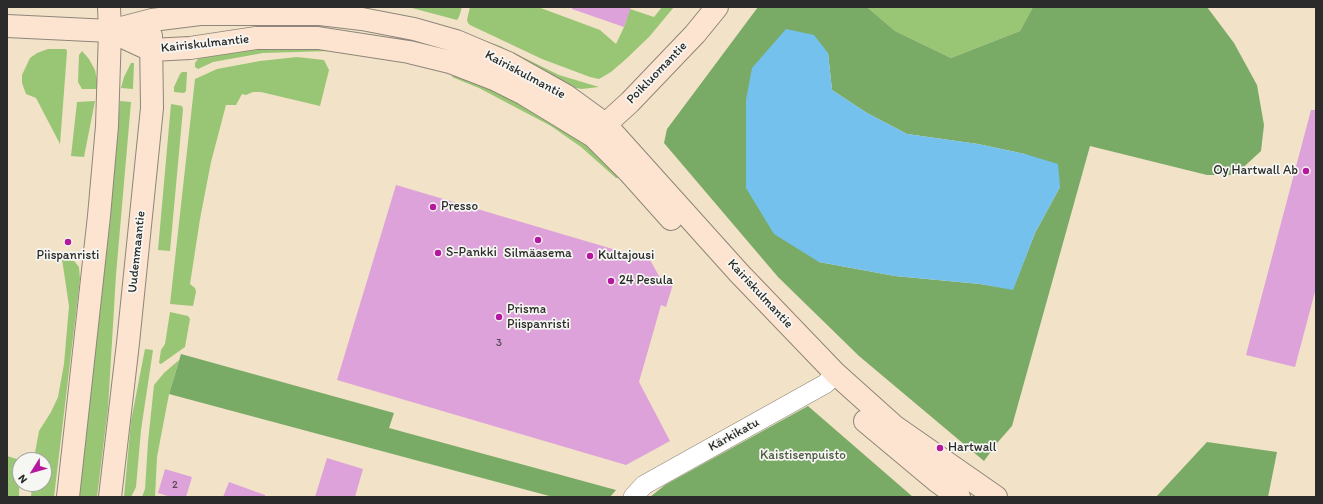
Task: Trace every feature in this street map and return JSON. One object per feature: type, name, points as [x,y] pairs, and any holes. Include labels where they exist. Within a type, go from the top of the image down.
[{"type":"street","points":[[68,497],[102,186],[107,126],[110,30],[109,7]]},
{"type":"street","name":"Poikluomantie","points":[[599,130],[630,102],[695,34],[717,7]]},
{"type":"street","name":"Kairiskulmantie","points":[[110,30],[151,13],[320,14],[362,19],[414,29],[456,41],[508,63],[565,95],[740,273],[830,379],[843,402],[938,482],[959,497]]},
{"type":"street","name":"Uudenmaantie","points":[[110,497],[128,342],[152,108],[151,13]]},
{"type":"street","points":[[7,26],[110,30]]},
{"type":"street","name":"Kairiskulmantie","points":[[110,30],[151,50],[190,48],[256,38],[318,38],[409,52],[450,62],[494,79],[599,130]]},
{"type":"street","name":"Kairiskulmantie","points":[[830,379],[894,426],[996,497]]},
{"type":"street","name":"Kärkikatu","points":[[633,497],[644,485],[830,379]]},
{"type":"green space","points":[[408,7],[462,7],[457,20]]},
{"type":"green space","points":[[470,7],[538,7],[600,30],[616,44],[630,9],[654,17],[662,7],[674,7],[649,37],[611,72],[599,79],[542,59],[470,25],[467,20]]},
{"type":"green space","points":[[758,7],[867,7],[895,31],[951,58],[1020,31],[1033,7],[1207,7],[1234,43],[1257,85],[1264,125],[1261,151],[1235,175],[1207,175],[1090,146],[1012,426],[984,461],[859,356],[778,277],[664,143],[667,129]],"holes":[[[828,53],[832,90],[867,113],[907,134],[978,144],[1025,154],[1060,187],[1035,233],[1013,289],[980,284],[895,276],[819,262],[747,141],[746,100]]]},
{"type":"green space","points":[[867,7],[1033,7],[1020,31],[951,58],[895,31]]},
{"type":"green space","points":[[463,33],[500,46],[559,75],[599,87],[582,89],[563,86]]},
{"type":"green space","points":[[248,46],[325,46],[330,51],[263,53],[213,62],[198,69],[195,67],[195,63],[198,59],[214,52]]},
{"type":"green space","points":[[48,49],[66,49],[67,52],[60,144],[36,98],[26,94],[22,83],[22,75],[30,58],[37,53]]},
{"type":"green space","points":[[82,51],[89,59],[95,70],[97,89],[82,89],[78,82],[79,55]]},
{"type":"green space","points":[[297,57],[324,60],[329,70],[320,106],[261,92],[253,92],[246,95],[242,94],[236,105],[226,105],[211,162],[200,219],[190,284],[195,288],[196,292],[193,306],[170,304],[195,79],[217,69],[260,61]]},
{"type":"green space","points":[[131,63],[134,63],[133,89],[121,88],[124,77]]},
{"type":"green space","points":[[454,70],[483,80],[592,145],[620,178],[616,178],[581,147],[551,126],[479,88],[452,77]]},
{"type":"green space","points":[[182,72],[187,72],[186,91],[184,93],[174,92],[174,87]]},
{"type":"green space","points":[[95,101],[84,157],[71,156],[77,102]]},
{"type":"green space","points":[[120,101],[131,102],[116,275],[108,408],[97,497],[78,497],[111,202]]},
{"type":"green space","points":[[171,104],[182,106],[183,109],[170,251],[158,250]]},
{"type":"green space","points":[[62,259],[74,261],[79,267],[80,279],[54,497],[31,497],[31,492],[52,492],[52,452],[35,452],[39,431],[51,412],[58,397],[64,364],[69,306]]},
{"type":"green space","points":[[170,312],[188,316],[190,319],[185,347],[161,364],[159,363],[161,350],[165,344]]},
{"type":"green space","points":[[145,349],[153,350],[141,430],[136,487],[131,497],[124,497],[131,421]]},
{"type":"green space","points":[[181,354],[394,413],[389,428],[616,490],[610,497],[553,497],[169,394]]},
{"type":"green space","points":[[179,360],[169,394],[157,457],[155,497],[142,497],[145,489],[154,385],[164,373]]},
{"type":"green space","name":"Kaistisenpuisto","points":[[808,406],[913,497],[650,497],[665,485]]},
{"type":"green space","points":[[1207,442],[1277,452],[1268,497],[1156,497]]},
{"type":"green space","points":[[7,456],[12,458],[12,492],[19,492],[19,497],[7,497]]},
{"type":"water","points":[[786,29],[814,35],[828,53],[832,90],[867,113],[907,134],[978,144],[1025,154],[1058,164],[1060,187],[1035,233],[1013,290],[980,284],[895,276],[819,262],[774,234],[746,188],[746,100],[752,68]]},
{"type":"building","points":[[572,7],[631,7],[624,27],[572,9]]},
{"type":"building","name":"Oy Hartwall Ab","points":[[1311,110],[1316,110],[1316,288],[1295,367],[1246,355]]},
{"type":"building","points":[[396,185],[650,260],[659,276],[669,279],[668,283],[673,284],[666,307],[661,305],[639,382],[670,441],[626,465],[337,380]]},
{"type":"building","points":[[327,458],[363,469],[355,497],[315,497]]},
{"type":"building","points":[[165,469],[192,477],[186,497],[171,497],[158,493]]},
{"type":"building","points":[[229,482],[265,495],[265,497],[223,497]]},
{"type":"place","name":"Oy Hartwall Ab","points":[[1306,171]]},
{"type":"place","name":"Presso","points":[[433,207]]},
{"type":"place","name":"Silmäasema","points":[[538,240]]},
{"type":"place","name":"Piispanristi","points":[[68,242]]},
{"type":"place","name":"S-Pankki","points":[[438,253]]},
{"type":"place","name":"Kultajousi","points":[[590,256]]},
{"type":"place","name":"24 Pesula","points":[[611,281]]},
{"type":"place","name":"Prisma Piispanristi","points":[[499,317]]},
{"type":"place","name":"Hartwall","points":[[940,448]]}]
